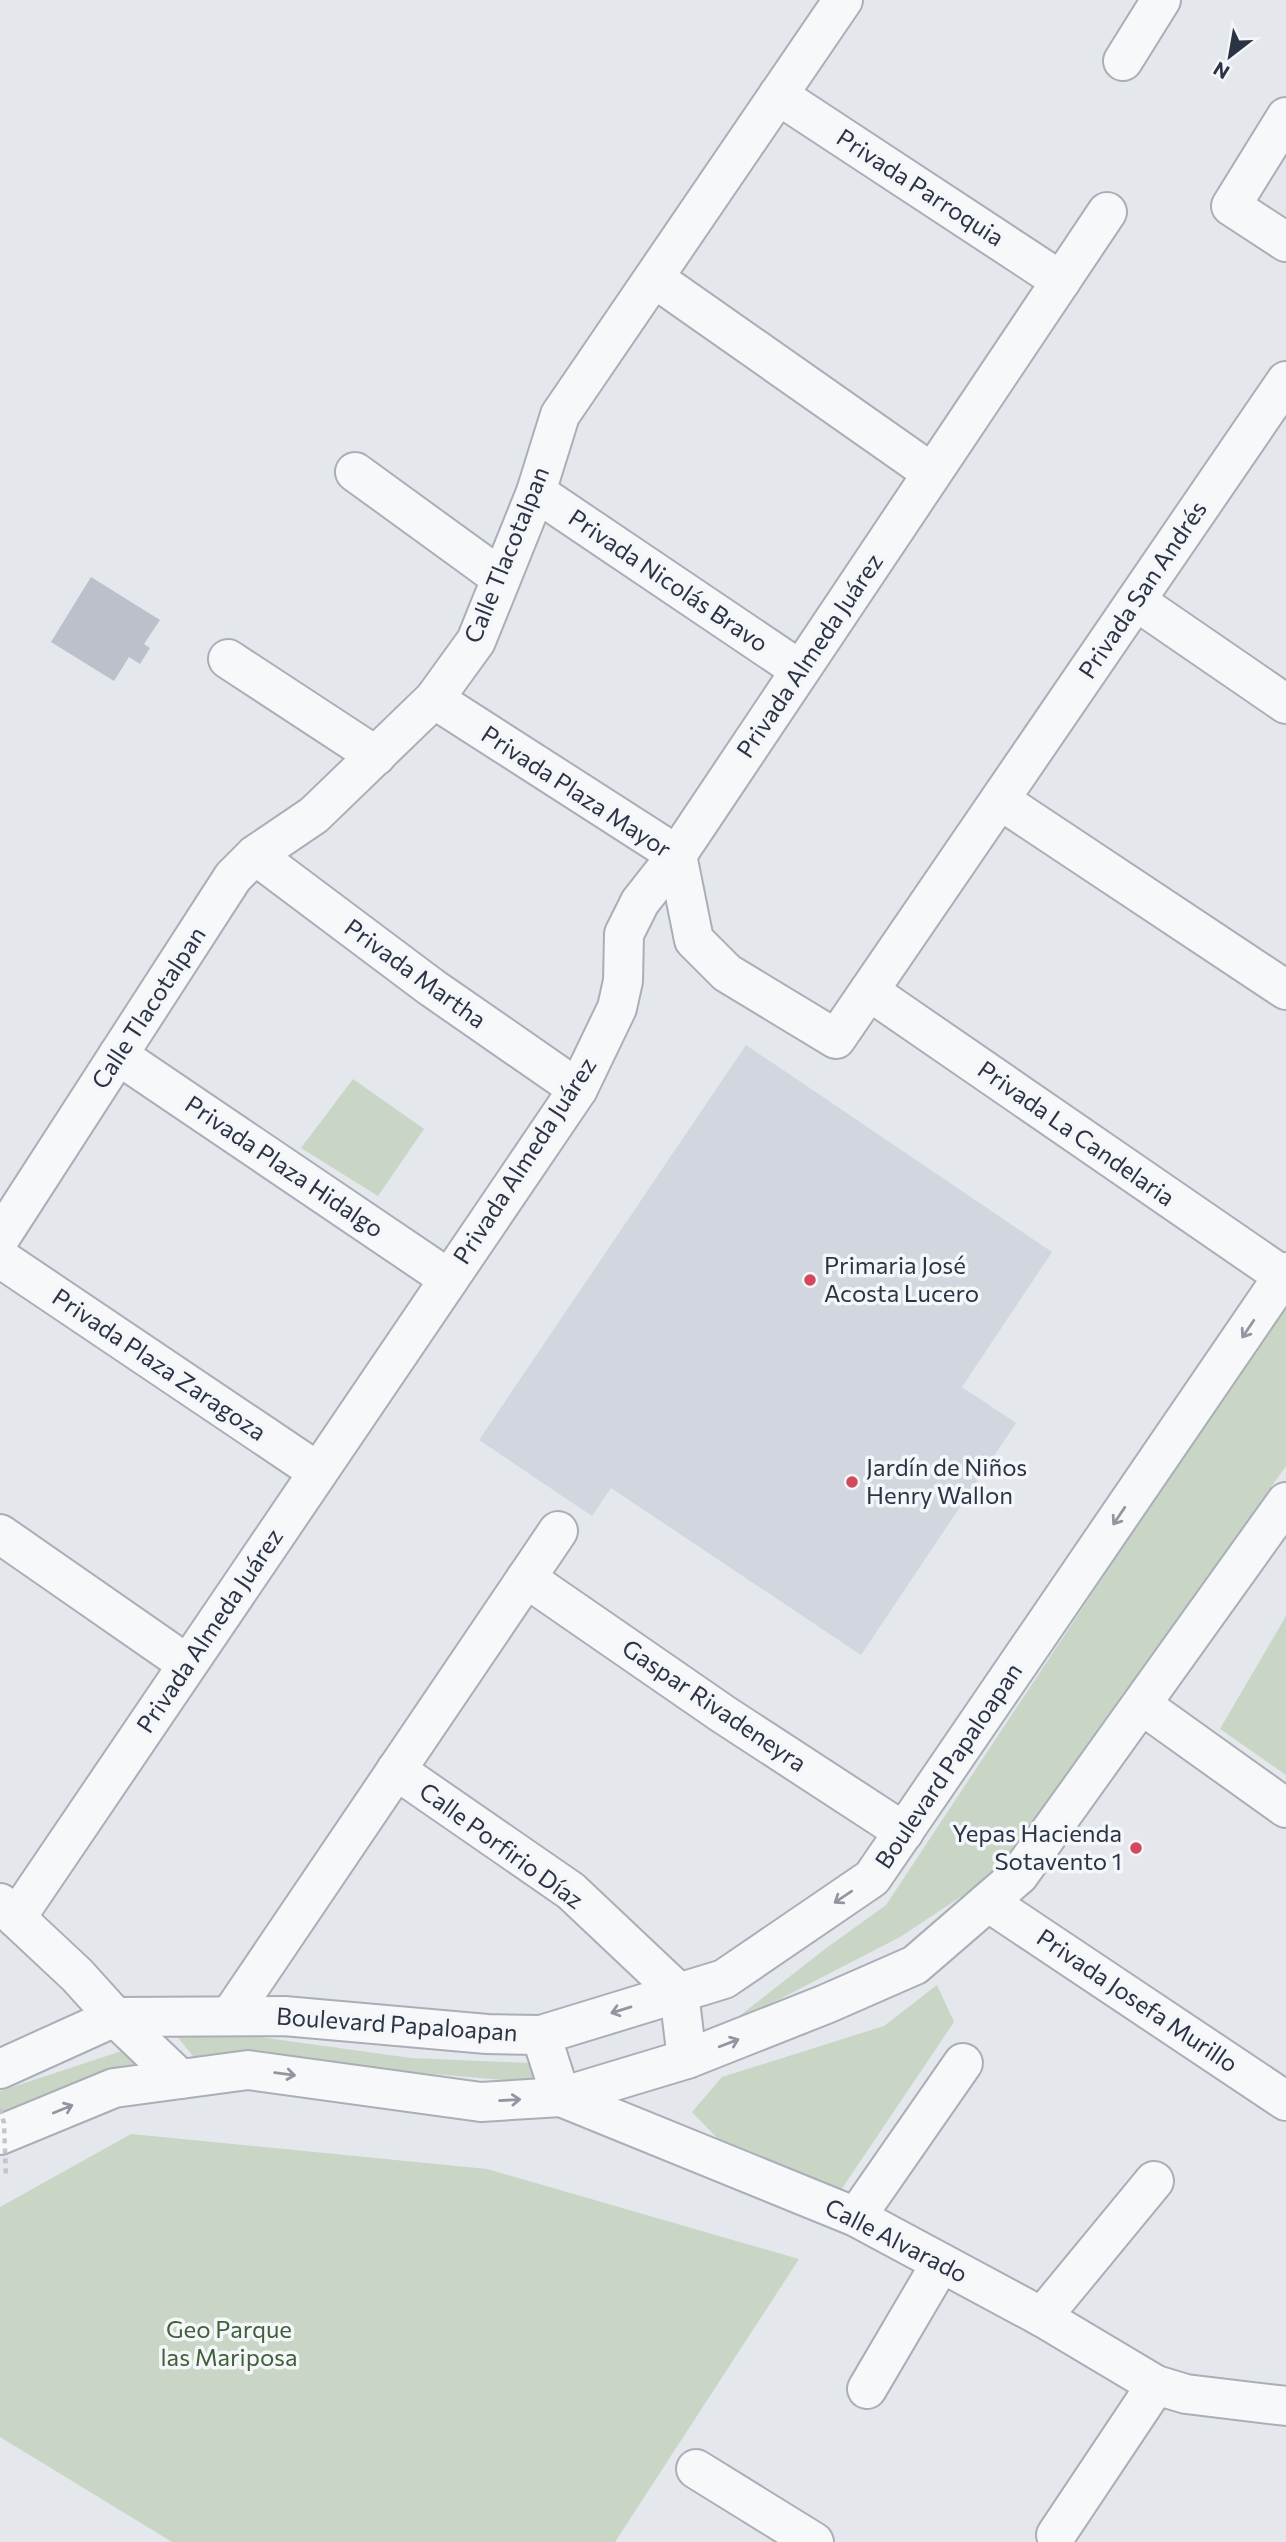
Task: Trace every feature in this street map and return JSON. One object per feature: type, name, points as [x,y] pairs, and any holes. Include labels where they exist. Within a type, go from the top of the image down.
[{"type":"street","name":"Calle Tlacotalpan","points":[[0,1238],[233,877],[255,855],[314,815],[376,756],[434,699],[476,640],[536,492],[560,415],[843,0]]},
{"type":"street","points":[[1123,61],[1161,0]]},
{"type":"street","name":"Privada Parroquia","points":[[778,95],[1061,281]]},
{"type":"street","points":[[1286,117],[1231,206],[1286,242]]},
{"type":"street","name":"Privada Almeda Juárez","points":[[8,1910],[187,1664],[578,1088],[617,1008],[623,981],[624,934],[640,902],[677,855],[1107,212]]},
{"type":"street","points":[[654,278],[932,473]]},
{"type":"street","name":"Privada San Andrés","points":[[836,1039],[1136,601],[1274,422],[1286,381]]},
{"type":"street","points":[[355,472],[501,578]]},
{"type":"street","name":"Privada Nicolás Bravo","points":[[536,492],[800,670]]},
{"type":"street","points":[[1136,601],[1286,704]]},
{"type":"street","points":[[228,660],[376,756]]},
{"type":"street","name":"Privada Plaza Mayor","points":[[434,699],[677,855],[694,940],[727,973],[836,1039]]},
{"type":"street","points":[[1000,800],[1286,990]]},
{"type":"street","name":"Privada Martha","points":[[255,855],[431,987],[578,1088]]},
{"type":"street","name":"Privada La Candelaria","points":[[869,991],[1285,1274]]},
{"type":"street","name":"Privada Plaza Hidalgo","points":[[118,1055],[449,1279]]},
{"type":"street","name":"Privada Plaza Zaragoza","points":[[0,1258],[318,1472]]},
{"type":"street","name":"Boulevard Papaloapan","points":[[0,2069],[116,2017],[284,2015],[486,2034],[541,2035],[723,1979],[872,1878],[1285,1274]]},
{"type":"street","points":[[0,2135],[114,2088],[248,2070],[481,2102],[561,2097],[687,2059],[827,2004],[915,1965],[1019,1875],[1284,1509]]},
{"type":"street","name":"Calle Porfirio Díaz","points":[[230,2016],[558,1531]]},
{"type":"street","points":[[0,1534],[187,1664]]},
{"type":"street","name":"Gaspar Rivadeneyra","points":[[526,1578],[723,1714],[904,1832]]},
{"type":"street","points":[[1142,1705],[1286,1808]]},
{"type":"street","name":"Calle Porfirio Díaz","points":[[396,1770],[571,1891],[678,1993]]},
{"type":"street","name":"Privada Josefa Murillo","points":[[988,1902],[1286,2101]]},
{"type":"street","points":[[8,1910],[180,2079]]},
{"type":"street","points":[[678,1993],[687,2059]]},
{"type":"street","points":[[541,2035],[561,2097]]},
{"type":"street","points":[[856,2217],[964,2063]]},
{"type":"street","name":"Calle Alvarado","points":[[561,2097],[856,2217],[1042,2317],[1156,2385],[1186,2394],[1286,2406]]},
{"type":"street","points":[[1042,2317],[1154,2181]]},
{"type":"street","points":[[867,2389],[941,2263]]},
{"type":"street","points":[[1056,2535],[1156,2385]]},
{"type":"street","points":[[696,2469],[814,2542]]},
{"type":"path","points":[[0,2109],[4,2123],[6,2178]]},
{"type":"shaded area","name":"Primaria José Acosta Lucero","points":[[746,1045],[1052,1252],[962,1387],[1016,1423],[861,1655],[611,1488],[592,1516],[479,1440]]},
{"type":"green space","points":[[353,1079],[424,1129],[378,1196],[301,1148]]},
{"type":"green space","points":[[1286,1300],[1286,1466],[997,1873],[900,1937],[724,2028],[886,1905]]},
{"type":"green space","points":[[1286,1616],[1286,1775],[1220,1729]]},
{"type":"green space","points":[[937,1985],[954,2022],[841,2190],[718,2139],[692,2112],[722,2077],[884,2026]]},
{"type":"green space","points":[[231,2033],[411,2058],[555,2064],[553,2084],[278,2061],[202,2067],[175,2034]]},
{"type":"green space","points":[[128,2049],[145,2071],[85,2082],[0,2114],[0,2091]]},
{"type":"green space","name":"Geo Parque las Mariposa","points":[[131,2134],[487,2169],[799,2259],[615,2542],[172,2542],[0,2437],[0,2207]]},
{"type":"building","points":[[91,577],[160,620],[144,644],[150,648],[140,664],[129,657],[114,681],[51,642]]},
{"type":"place","name":"Primaria José Acosta Lucero","points":[[810,1280]]},
{"type":"place","name":"Jardín de Niños Henry Wallon","points":[[852,1482]]},
{"type":"place","name":"Yepas Hacienda Sotavento 1","points":[[1136,1848]]}]
